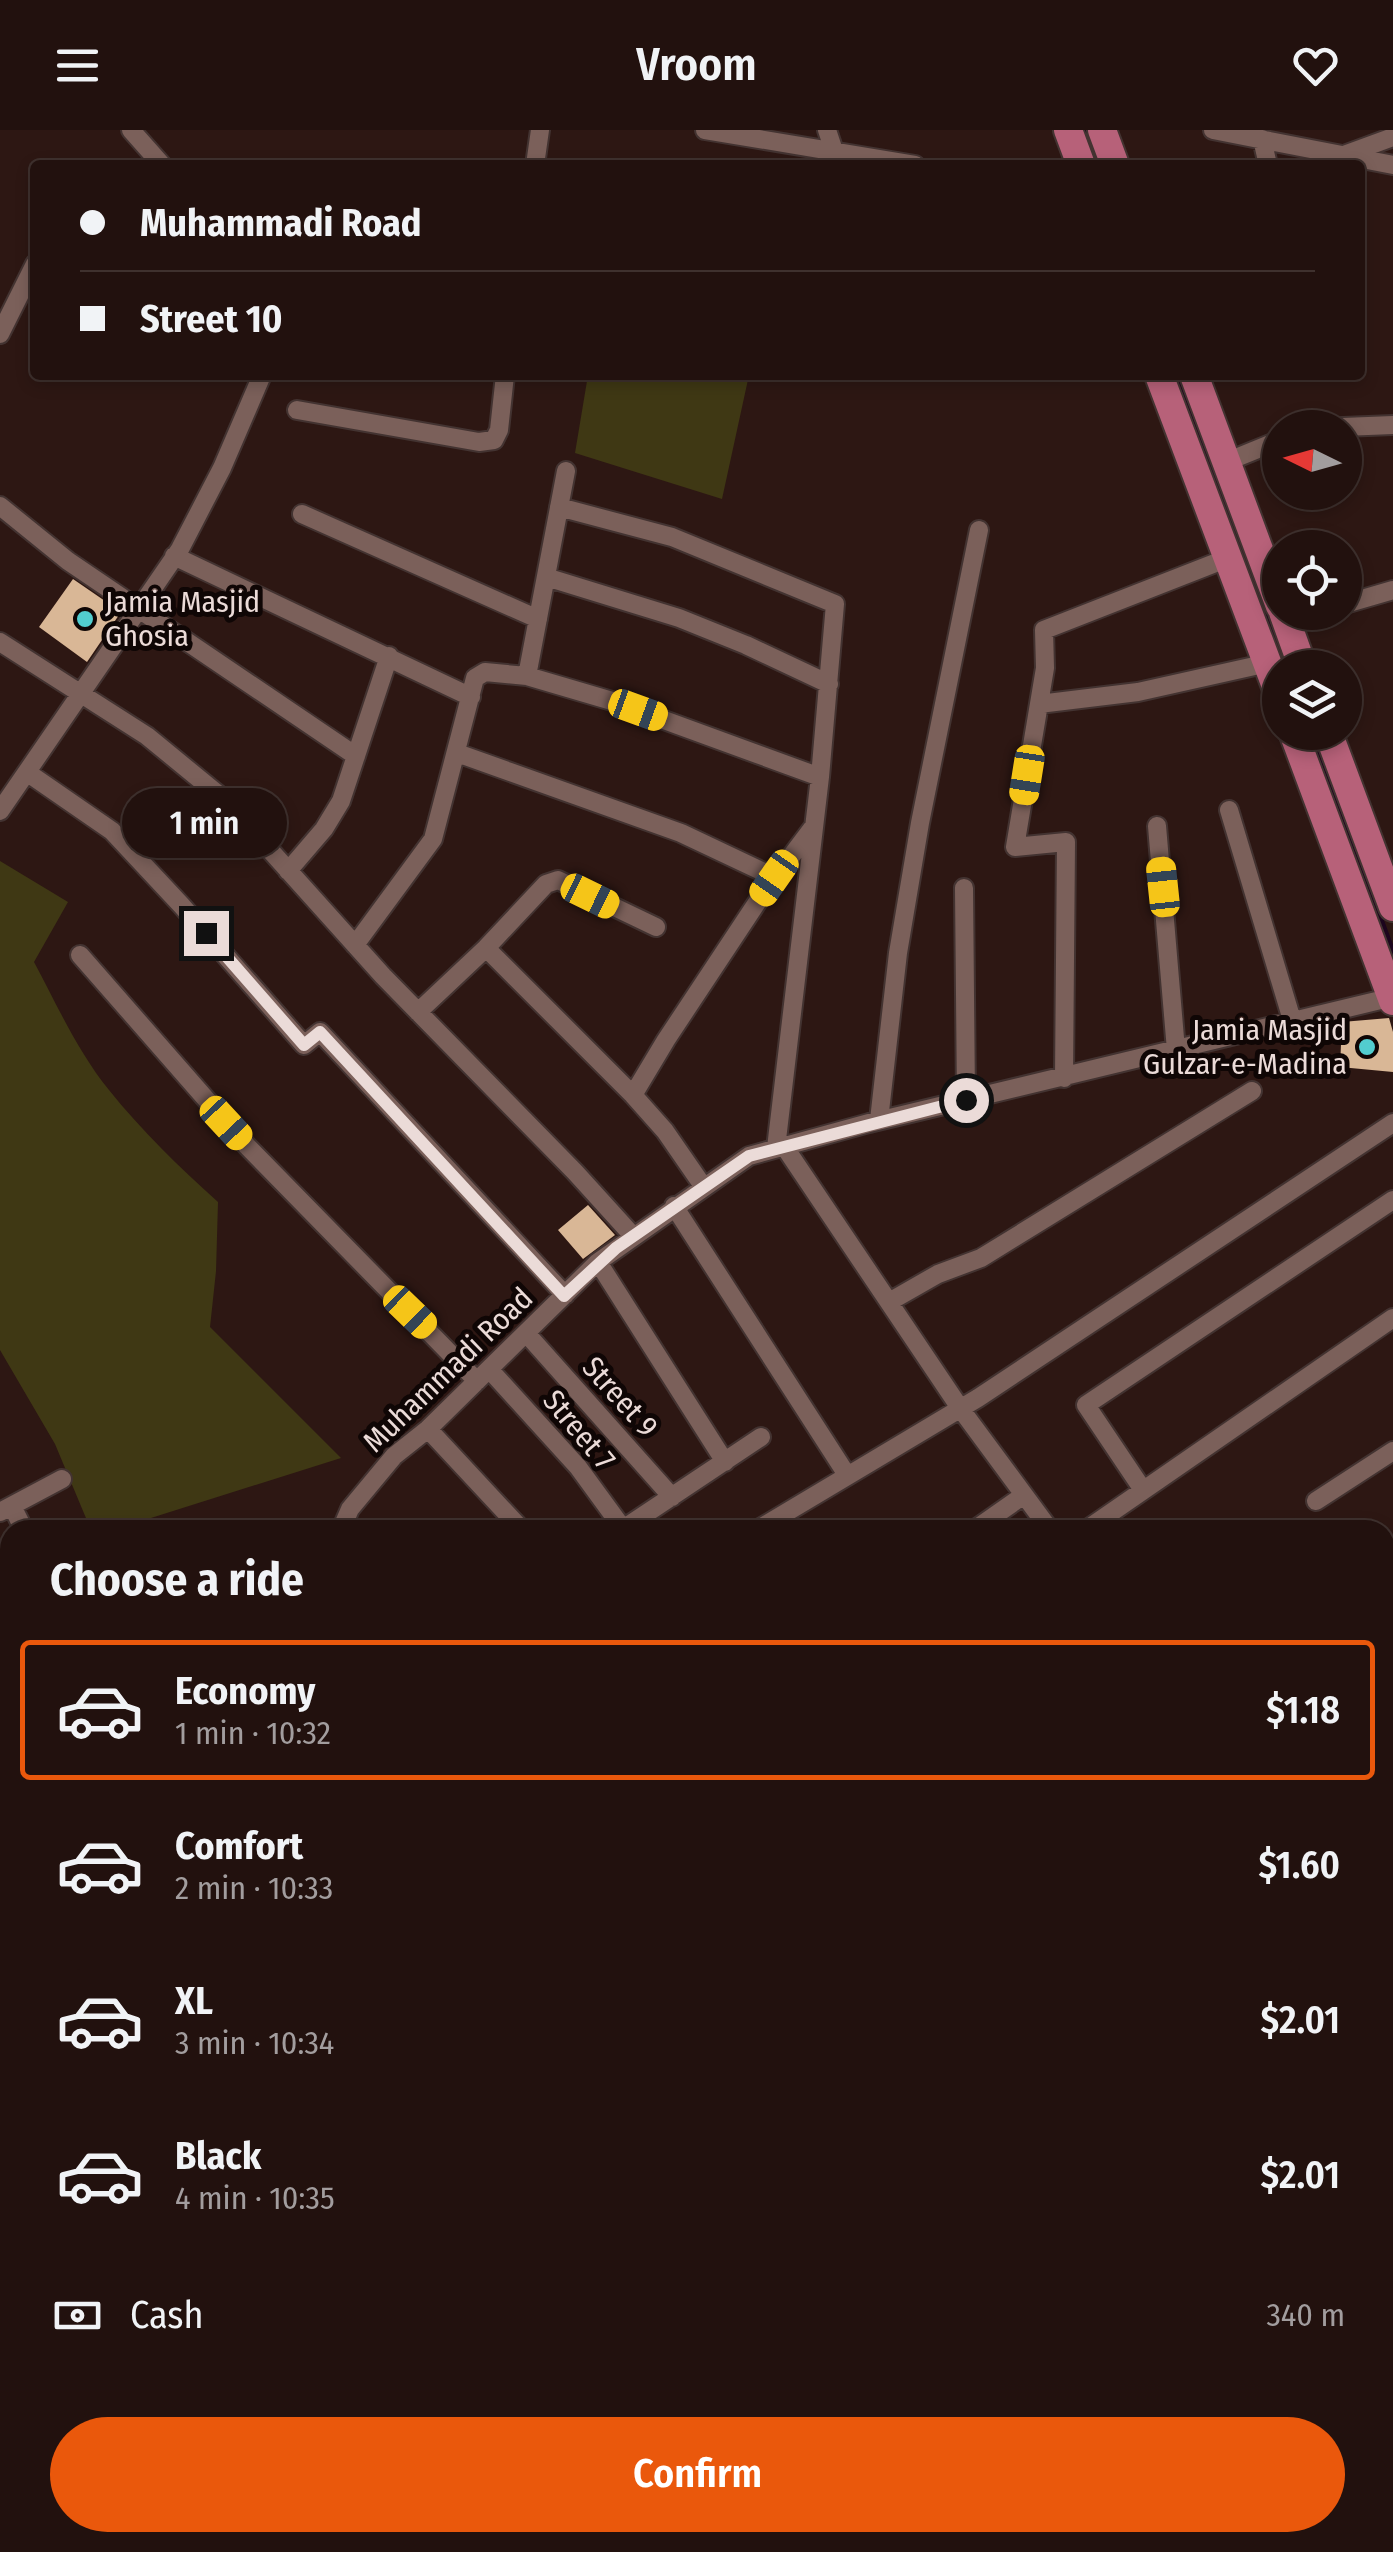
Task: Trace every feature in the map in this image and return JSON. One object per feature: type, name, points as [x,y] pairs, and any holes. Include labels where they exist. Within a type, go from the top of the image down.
[{"type":"main road","points":[[1068,130],[1079,160]]},
{"type":"main road","points":[[1102,130],[1113,160]]},
{"type":"main road","points":[[1162,380],[1263,650]]},
{"type":"main road","points":[[1196,380],[1262,557]]},
{"type":"main road","points":[[1300,750],[1393,998]]},
{"type":"main road","points":[[1335,750],[1393,907]]},
{"type":"street","points":[[131,130],[158,160]]},
{"type":"street","points":[[536,160],[540,130]]},
{"type":"street","points":[[705,130],[837,160]]},
{"type":"street","points":[[827,130],[837,160]]},
{"type":"street","points":[[1213,130],[1393,165]]},
{"type":"street","points":[[1343,156],[1393,137]]},
{"type":"street","points":[[1262,140],[1267,160]]},
{"type":"street","points":[[0,334],[6,306],[30,271]]},
{"type":"street","points":[[0,811],[174,556],[222,468],[260,380]]},
{"type":"street","points":[[298,410],[478,442],[494,440],[500,430],[505,380]]},
{"type":"street","points":[[1362,426],[1393,425]]},
{"type":"street","points":[[1226,462],[1262,447]]},
{"type":"street","points":[[527,676],[566,471]]},
{"type":"street","points":[[0,506],[68,560],[356,756]]},
{"type":"street","points":[[560,507],[672,537],[835,604],[780,1147],[1042,1520]]},
{"type":"street","points":[[302,514],[538,619]]},
{"type":"street","points":[[879,1120],[898,954],[920,823],[980,530]]},
{"type":"street","points":[[174,556],[471,697]]},
{"type":"street","points":[[1064,1078],[1066,842],[1015,847],[1046,668],[1044,630],[1228,558]]},
{"type":"street","points":[[546,577],[679,618],[828,684]]},
{"type":"street","points":[[1362,599],[1393,590]]},
{"type":"street","points":[[0,642],[147,736],[225,800],[354,945],[576,1172],[633,1236]]},
{"type":"street","points":[[288,870],[324,829],[341,801],[390,656]]},
{"type":"street","points":[[1040,704],[1138,692],[1262,664]]},
{"type":"street","points":[[354,945],[433,839],[476,678],[485,672],[527,676],[612,700],[820,777]]},
{"type":"street","points":[[457,753],[681,832],[774,878]]},
{"type":"street","points":[[28,773],[112,831],[304,1045],[320,1032],[564,1296]]},
{"type":"street","points":[[1230,810],[1292,1020]]},
{"type":"street","points":[[633,1095],[774,878],[814,825]]},
{"type":"street","points":[[1157,826],[1176,1050]]},
{"type":"street","points":[[418,1012],[546,884],[558,880],[656,927]]},
{"type":"street","points":[[964,888],[966,1100]]},
{"type":"street","points":[[486,948],[633,1095],[665,1130],[704,1186]]},
{"type":"street","name":"Street 7","points":[[80,955],[235,1132],[578,1466],[617,1520]]},
{"type":"street","name":"Muhammadi Road","points":[[345,1520],[394,1456],[428,1429],[598,1262],[749,1156],[879,1120],[1393,998]]},
{"type":"street","points":[[890,1302],[938,1274],[981,1258],[1252,1092]]},
{"type":"street","points":[[784,1520],[847,1475],[960,1408],[1393,1123]]},
{"type":"street","points":[[1143,1490],[1086,1406],[1393,1200]]},
{"type":"street","points":[[674,1206],[847,1475]]},
{"type":"street","points":[[598,1262],[725,1462]]},
{"type":"street","points":[[1100,1520],[1393,1318]]},
{"type":"street","name":"Street 9","points":[[526,1333],[672,1497]]},
{"type":"street","points":[[428,1429],[513,1520]]},
{"type":"street","points":[[638,1520],[761,1438]]},
{"type":"street","points":[[1316,1501],[1393,1451]]},
{"type":"street","points":[[6,1509],[62,1479]]},
{"type":"street","points":[[989,1520],[1024,1496]]},
{"type":"shaded area","points":[[587,380],[748,380],[722,499],[575,453]]},
{"type":"shaded area","points":[[0,861],[68,902],[34,962],[78,1044],[109,1090],[161,1148],[218,1202],[210,1327],[341,1458],[145,1520],[87,1520],[55,1444],[0,1350]]},
{"type":"building","name":"Jamia Masjid Ghosia","points":[[73,579],[121,612],[87,662],[39,627]]},
{"type":"building","name":"Jamia Masjid Gulzar-e-Madina","points":[[1389,1018],[1393,1072],[1340,1067],[1342,1022]]},
{"type":"building","points":[[588,1205],[615,1235],[583,1259],[558,1230]]},
{"type":"waterway","points":[[1085,130],[1096,160]]},
{"type":"waterway","points":[[1179,380],[1279,650]]},
{"type":"waterway","points":[[1318,750],[1393,953]]},
{"type":"place","name":"Jamia Masjid Ghosia","points":[[85,619]]},
{"type":"place","name":"Jamia Masjid Gulzar-e-Madina","points":[[1367,1047]]},
{"type":"route","points":[[206,933],[304,1045],[320,1032],[564,1296],[616,1248],[749,1156],[966,1100]]}]
